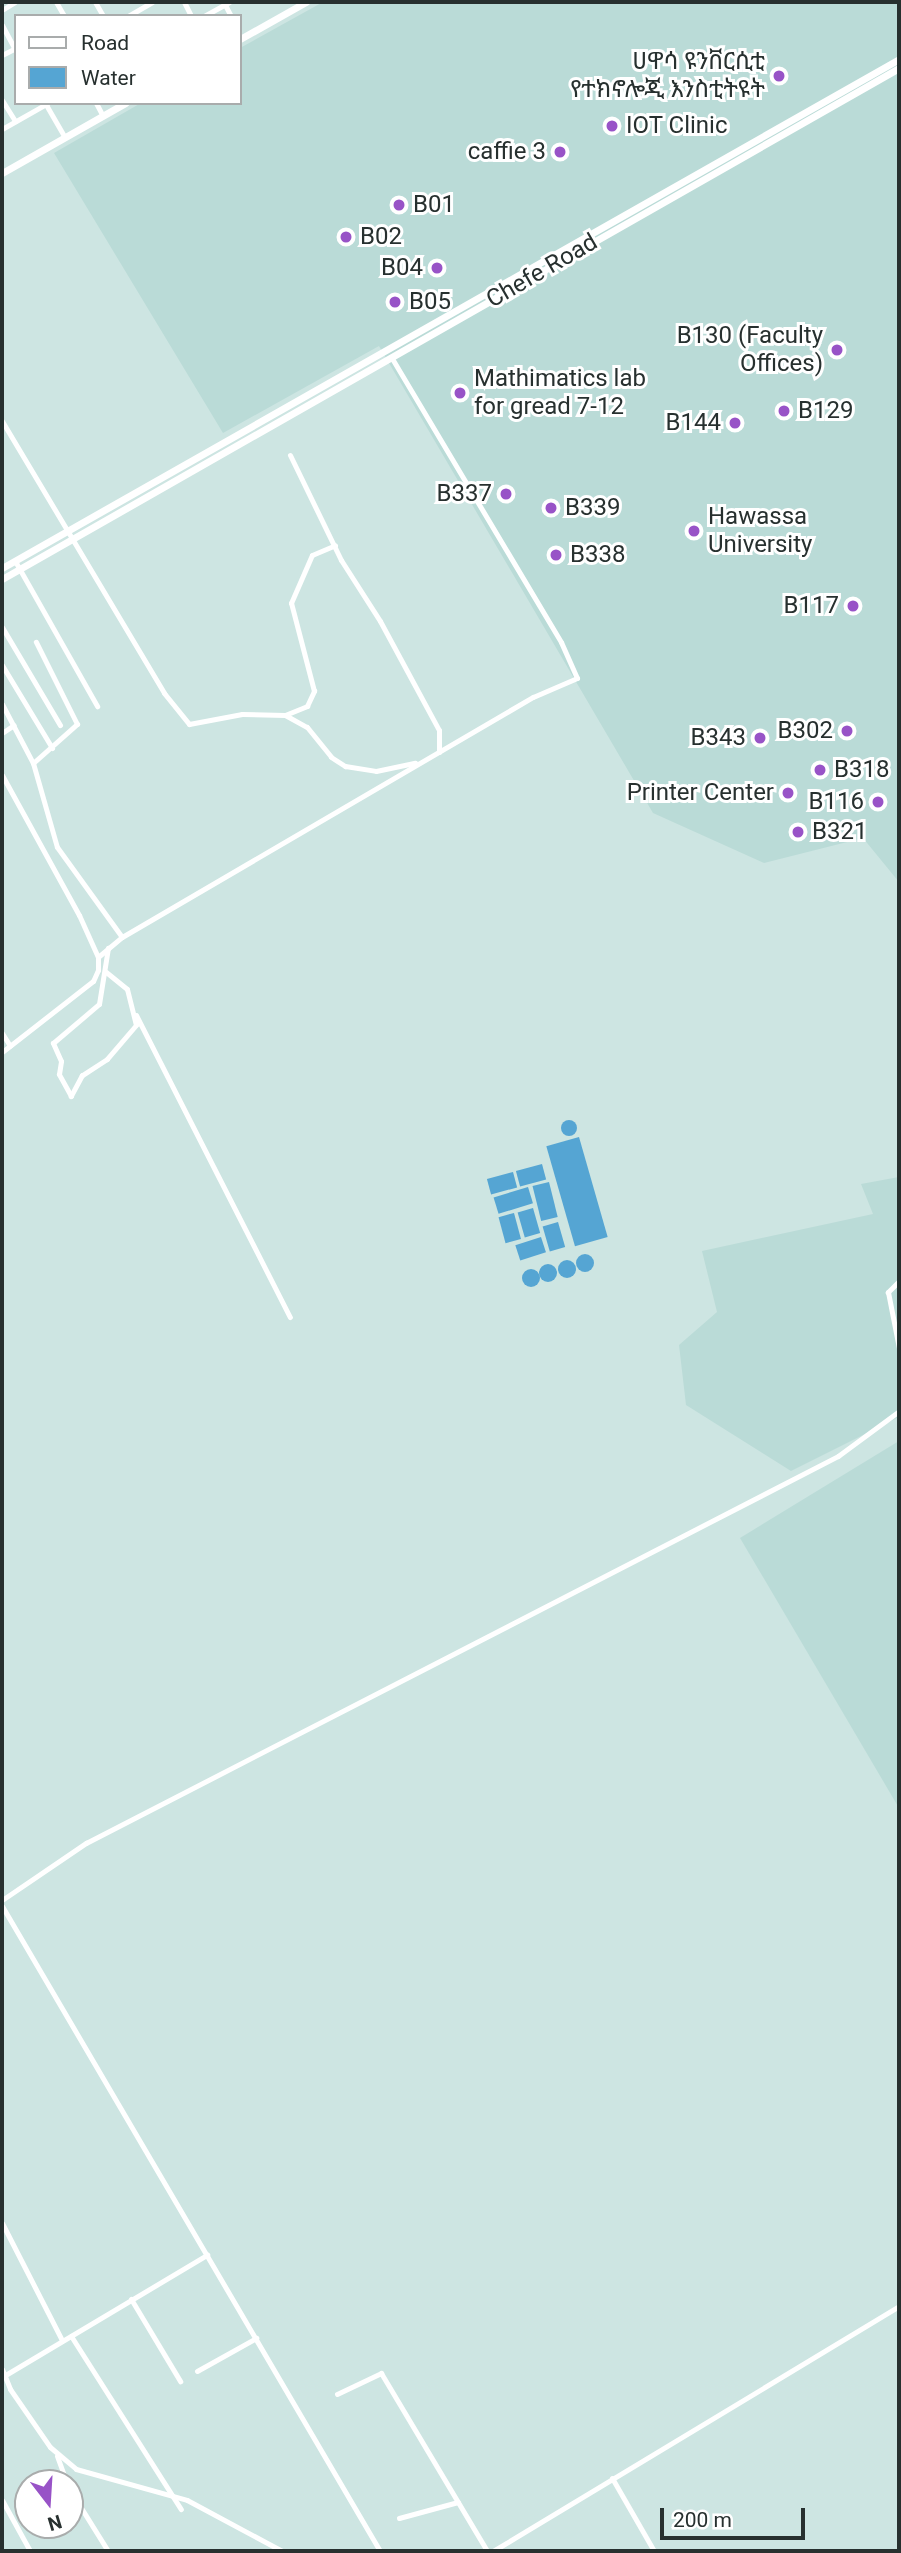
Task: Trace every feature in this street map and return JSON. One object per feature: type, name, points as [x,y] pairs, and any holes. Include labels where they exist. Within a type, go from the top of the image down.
[{"type":"street","points":[[2,10],[15,2]]},
{"type":"street","points":[[141,4],[152,2]]},
{"type":"street","points":[[242,35],[306,2]]},
{"type":"street","points":[[207,14],[226,3]]},
{"type":"street","points":[[2,25],[14,47]]},
{"type":"street","name":"Chefe Road","points":[[2,568],[899,59]]},
{"type":"street","name":"Chefe Road","points":[[2,579],[899,68]]},
{"type":"street","points":[[2,100],[15,121]]},
{"type":"street","points":[[2,129],[44,105]]},
{"type":"street","points":[[47,105],[65,137]]},
{"type":"street","points":[[97,105],[103,116]]},
{"type":"street","points":[[2,173],[122,105]]},
{"type":"street","points":[[98,957],[122,937],[533,697],[577,678],[561,642],[391,357]]},
{"type":"street","points":[[2,421],[164,693],[189,724],[234,715],[285,715],[307,706],[313,691],[291,603],[312,555],[335,545]]},
{"type":"street","points":[[290,455],[335,545],[439,730],[439,752]]},
{"type":"street","points":[[15,561],[97,706]]},
{"type":"street","points":[[2,627],[60,725]]},
{"type":"street","points":[[33,763],[78,724],[36,642]]},
{"type":"street","points":[[2,665],[52,748]]},
{"type":"street","points":[[2,704],[33,763],[57,847],[122,937]]},
{"type":"street","points":[[285,715],[307,727],[331,757],[345,766],[376,771],[425,760]]},
{"type":"street","points":[[2,733],[14,725]]},
{"type":"street","points":[[2,775],[98,957],[97,976],[93,981],[2,1052]]},
{"type":"street","points":[[108,947],[99,1004],[53,1043],[61,1061],[59,1073],[71,1096],[82,1076],[107,1059],[133,1032],[136,1015]]},
{"type":"street","points":[[106,972],[116,976],[127,989],[136,1015],[290,1317]]},
{"type":"street","points":[[2,1033],[10,1046]]},
{"type":"street","points":[[899,1281],[888,1292],[899,1348]]},
{"type":"street","points":[[2,1900],[86,1843],[838,1456],[899,1411]]},
{"type":"street","points":[[2,1906],[380,2551]]},
{"type":"street","points":[[2,2223],[62,2340]]},
{"type":"street","points":[[62,2469],[57,2456],[10,2389],[3,2373],[207,2255]]},
{"type":"street","points":[[131,2299],[180,2381]]},
{"type":"street","points":[[493,2551],[899,2306]]},
{"type":"street","points":[[71,2336],[181,2510]]},
{"type":"street","points":[[197,2371],[256,2337]]},
{"type":"street","points":[[337,2394],[381,2373],[487,2551]]},
{"type":"street","points":[[57,2456],[83,2472],[173,2494],[282,2551]]},
{"type":"street","points":[[612,2479],[654,2551]]},
{"type":"street","points":[[2,2500],[30,2551]]},
{"type":"street","points":[[398,2518],[458,2502]]},
{"type":"street","points":[[84,2512],[108,2551]]},
{"type":"shaded area","name":"Hawassa University","points":[[323,2],[899,2],[899,882],[863,838],[764,863],[653,813],[379,346],[223,433],[54,153],[138,105],[242,105],[242,47]]},
{"type":"shaded area","points":[[899,1177],[899,1417],[791,1471],[686,1405],[679,1345],[717,1312],[702,1251],[873,1214],[861,1184]]},
{"type":"shaded area","points":[[899,1441],[899,1808],[740,1538]]},
{"type":"water","points":[[569,1120],[575,1122],[575,1134],[569,1136],[563,1134],[561,1128],[563,1122]]},
{"type":"water","points":[[579,1137],[608,1237],[575,1246],[546,1146]]},
{"type":"water","points":[[542,1164],[546,1179],[520,1186],[516,1171]]},
{"type":"water","points":[[513,1172],[517,1187],[491,1194],[487,1179]]},
{"type":"water","points":[[549,1182],[558,1217],[541,1221],[533,1186]]},
{"type":"water","points":[[528,1187],[533,1203],[499,1214],[494,1198]]},
{"type":"water","points":[[533,1208],[540,1233],[525,1237],[518,1212]]},
{"type":"water","points":[[514,1213],[521,1239],[506,1243],[499,1217]]},
{"type":"water","points":[[558,1222],[565,1247],[550,1251],[543,1226]]},
{"type":"water","points":[[541,1237],[546,1252],[520,1261],[515,1245]]},
{"type":"water","points":[[585,1254],[591,1257],[594,1263],[591,1269],[585,1272],[579,1269],[576,1263],[579,1257]]},
{"type":"water","points":[[567,1260],[573,1263],[576,1269],[573,1275],[567,1278],[561,1275],[558,1269],[561,1263]]},
{"type":"water","points":[[548,1264],[554,1267],[557,1273],[554,1279],[548,1282],[542,1279],[539,1273],[542,1267]]},
{"type":"water","points":[[531,1269],[537,1272],[540,1278],[537,1284],[531,1287],[525,1284],[522,1278],[525,1272]]},
{"type":"place","name":"ሀዋሳ ዩንቨርሲቲ የተክኖሎጂ እንስቲትዩት","points":[[779,76]]},
{"type":"place","name":"IOT Clinic","points":[[612,126]]},
{"type":"place","name":"caffie 3","points":[[560,152]]},
{"type":"place","name":"B01","points":[[399,205]]},
{"type":"place","name":"B02","points":[[346,237]]},
{"type":"place","name":"B04","points":[[437,268]]},
{"type":"place","name":"B05","points":[[395,302]]},
{"type":"place","name":"B130 (Faculty Offices)","points":[[837,350]]},
{"type":"place","name":"Mathimatics lab for gread 7-12","points":[[460,393]]},
{"type":"place","name":"B129","points":[[784,411]]},
{"type":"place","name":"B144","points":[[735,423]]},
{"type":"place","name":"B337","points":[[506,494]]},
{"type":"place","name":"B339","points":[[551,508]]},
{"type":"place","name":"Hawassa University","points":[[694,531]]},
{"type":"place","name":"B338","points":[[556,555]]},
{"type":"place","name":"B117","points":[[853,606]]},
{"type":"place","name":"B302","points":[[847,731]]},
{"type":"place","name":"B343","points":[[760,738]]},
{"type":"place","name":"B318","points":[[820,770]]},
{"type":"place","name":"Printer Center","points":[[788,793]]},
{"type":"place","name":"B116","points":[[878,802]]},
{"type":"place","name":"B321","points":[[798,832]]}]
